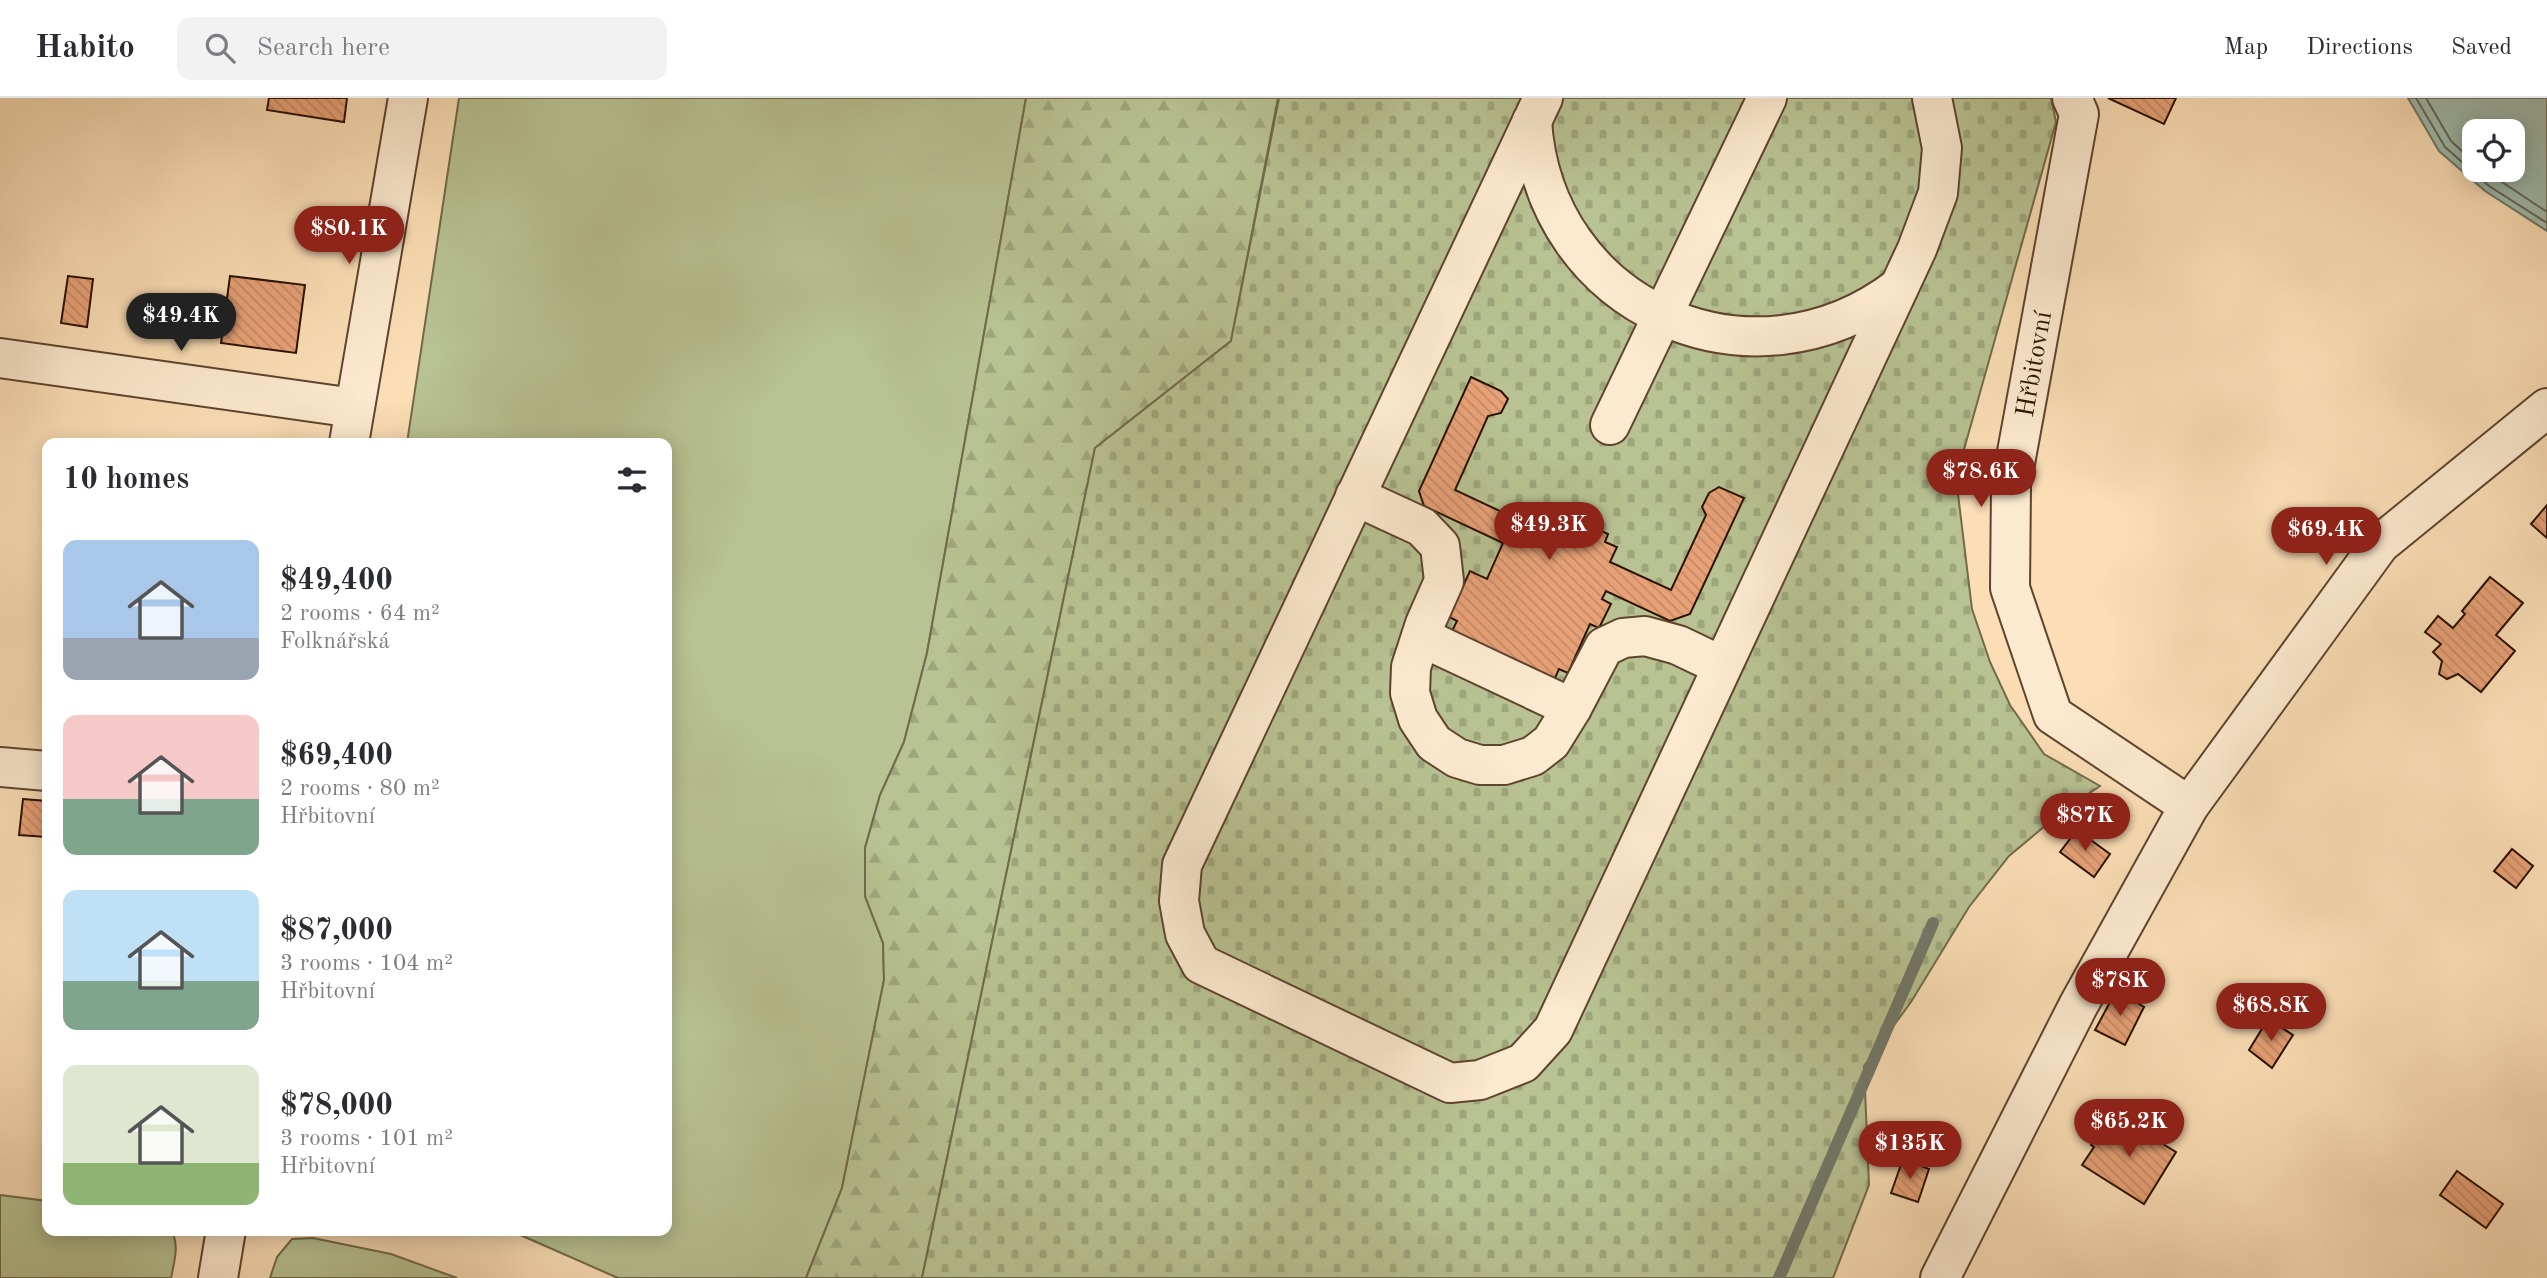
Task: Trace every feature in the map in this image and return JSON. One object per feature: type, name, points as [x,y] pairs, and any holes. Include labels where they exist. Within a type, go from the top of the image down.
[{"type":"street","points":[[0,358],[352,425],[408,98]]},
{"type":"street","points":[[1610,425],[1767,98]]},
{"type":"street","points":[[1538,109],[1182,864],[1179,901],[1185,934],[1201,964],[1450,1083],[1480,1080],[1523,1063],[1553,1030],[1899,287],[1938,193],[1942,148],[1932,98]]},
{"type":"street","name":"Hřbitovní","points":[[2072,98],[2079,114],[2011,485],[2011,588],[2053,715],[2189,806]]},
{"type":"street","points":[[1538,109],[1537,162],[1556,214],[1586,259],[1616,288],[1663,317],[1695,329],[1729,335],[1785,336],[1826,327],[1852,317],[1899,287]]},
{"type":"street","points":[[1940,1278],[2078,1006],[2189,806],[2380,544],[2547,408]]},
{"type":"street","points":[[1355,496],[1422,527],[1440,546],[1444,582],[1411,667],[1410,693],[1418,719],[1434,743],[1457,758],[1480,765],[1504,765],[1533,756],[1551,742],[1604,647],[1623,638],[1646,636],[1678,645],[1722,666]]},
{"type":"street","points":[[1421,637],[1572,708]]},
{"type":"street","points":[[0,767],[42,771]]},
{"type":"street","points":[[218,1278],[225,1236]]},
{"type":"green space","points":[[459,98],[1026,98],[927,653],[904,742],[880,795],[865,848],[865,896],[883,943],[884,980],[842,1188],[806,1278],[618,1278],[523,1236],[672,1236],[672,438],[408,438]]},
{"type":"green space","points":[[1026,98],[1278,98],[1231,341],[1095,448],[922,1278],[806,1278],[842,1188],[884,980],[883,943],[865,896],[865,848],[880,795],[904,742],[927,653]]},
{"type":"green space","points":[[1279,98],[2051,98],[2056,122],[1956,478],[1972,609],[1990,662],[2010,705],[2044,754],[2100,786],[2064,810],[2009,856],[1969,907],[1911,1002],[1864,1066],[1869,1185],[1833,1278],[922,1278],[1095,448],[1231,341]]},
{"type":"green space","points":[[0,1195],[42,1200],[42,1236],[174,1236],[176,1248],[171,1278],[0,1278]]},
{"type":"green space","points":[[313,1238],[391,1254],[457,1278],[270,1278],[277,1257],[292,1239]]},
{"type":"water","points":[[2408,98],[2547,98],[2547,231],[2475,182],[2525,182],[2525,119],[2462,119],[2462,171],[2439,151]]},
{"type":"building","points":[[269,98],[347,98],[344,122],[267,110]]},
{"type":"building","points":[[2108,98],[2176,98],[2164,124]]},
{"type":"building","points":[[68,276],[93,279],[87,327],[61,323]]},
{"type":"building","points":[[230,276],[305,285],[296,353],[221,343]]},
{"type":"building","points":[[1471,377],[1501,391],[1508,399],[1501,413],[1488,416],[1455,490],[1519,520],[1526,505],[1543,513],[1547,505],[1608,534],[1605,542],[1617,547],[1610,562],[1671,590],[1706,515],[1702,507],[1709,493],[1719,487],[1744,498],[1690,614],[1670,621],[1606,591],[1602,599],[1611,604],[1599,628],[1590,624],[1568,673],[1559,669],[1552,685],[1449,637],[1457,621],[1449,617],[1470,571],[1487,579],[1503,543],[1424,506],[1419,491]]},
{"type":"building","points":[[2547,505],[2547,538],[2531,524]]},
{"type":"building","points":[[2490,577],[2523,603],[2496,635],[2515,651],[2481,692],[2458,674],[2447,679],[2439,674],[2442,661],[2433,652],[2441,644],[2425,632],[2438,616],[2453,628],[2465,614],[2462,611]]},
{"type":"building","points":[[23,799],[42,801],[42,837],[19,835]]},
{"type":"building","points":[[2077,830],[2110,854],[2094,877],[2060,852]]},
{"type":"building","points":[[2512,849],[2533,866],[2516,888],[2494,871]]},
{"type":"building","points":[[2116,991],[2144,1007],[2125,1045],[2095,1030]]},
{"type":"building","points":[[2268,1019],[2293,1035],[2272,1068],[2249,1050]]},
{"type":"building","points":[[2114,1114],[2176,1152],[2144,1204],[2082,1165],[2094,1147],[2091,1145]]},
{"type":"building","points":[[1903,1159],[1929,1169],[1918,1202],[1891,1193]]},
{"type":"building","points":[[2457,1171],[2503,1204],[2486,1228],[2440,1195]]},
{"type":"waterway","points":[[1779,1278],[1933,923]]}]
